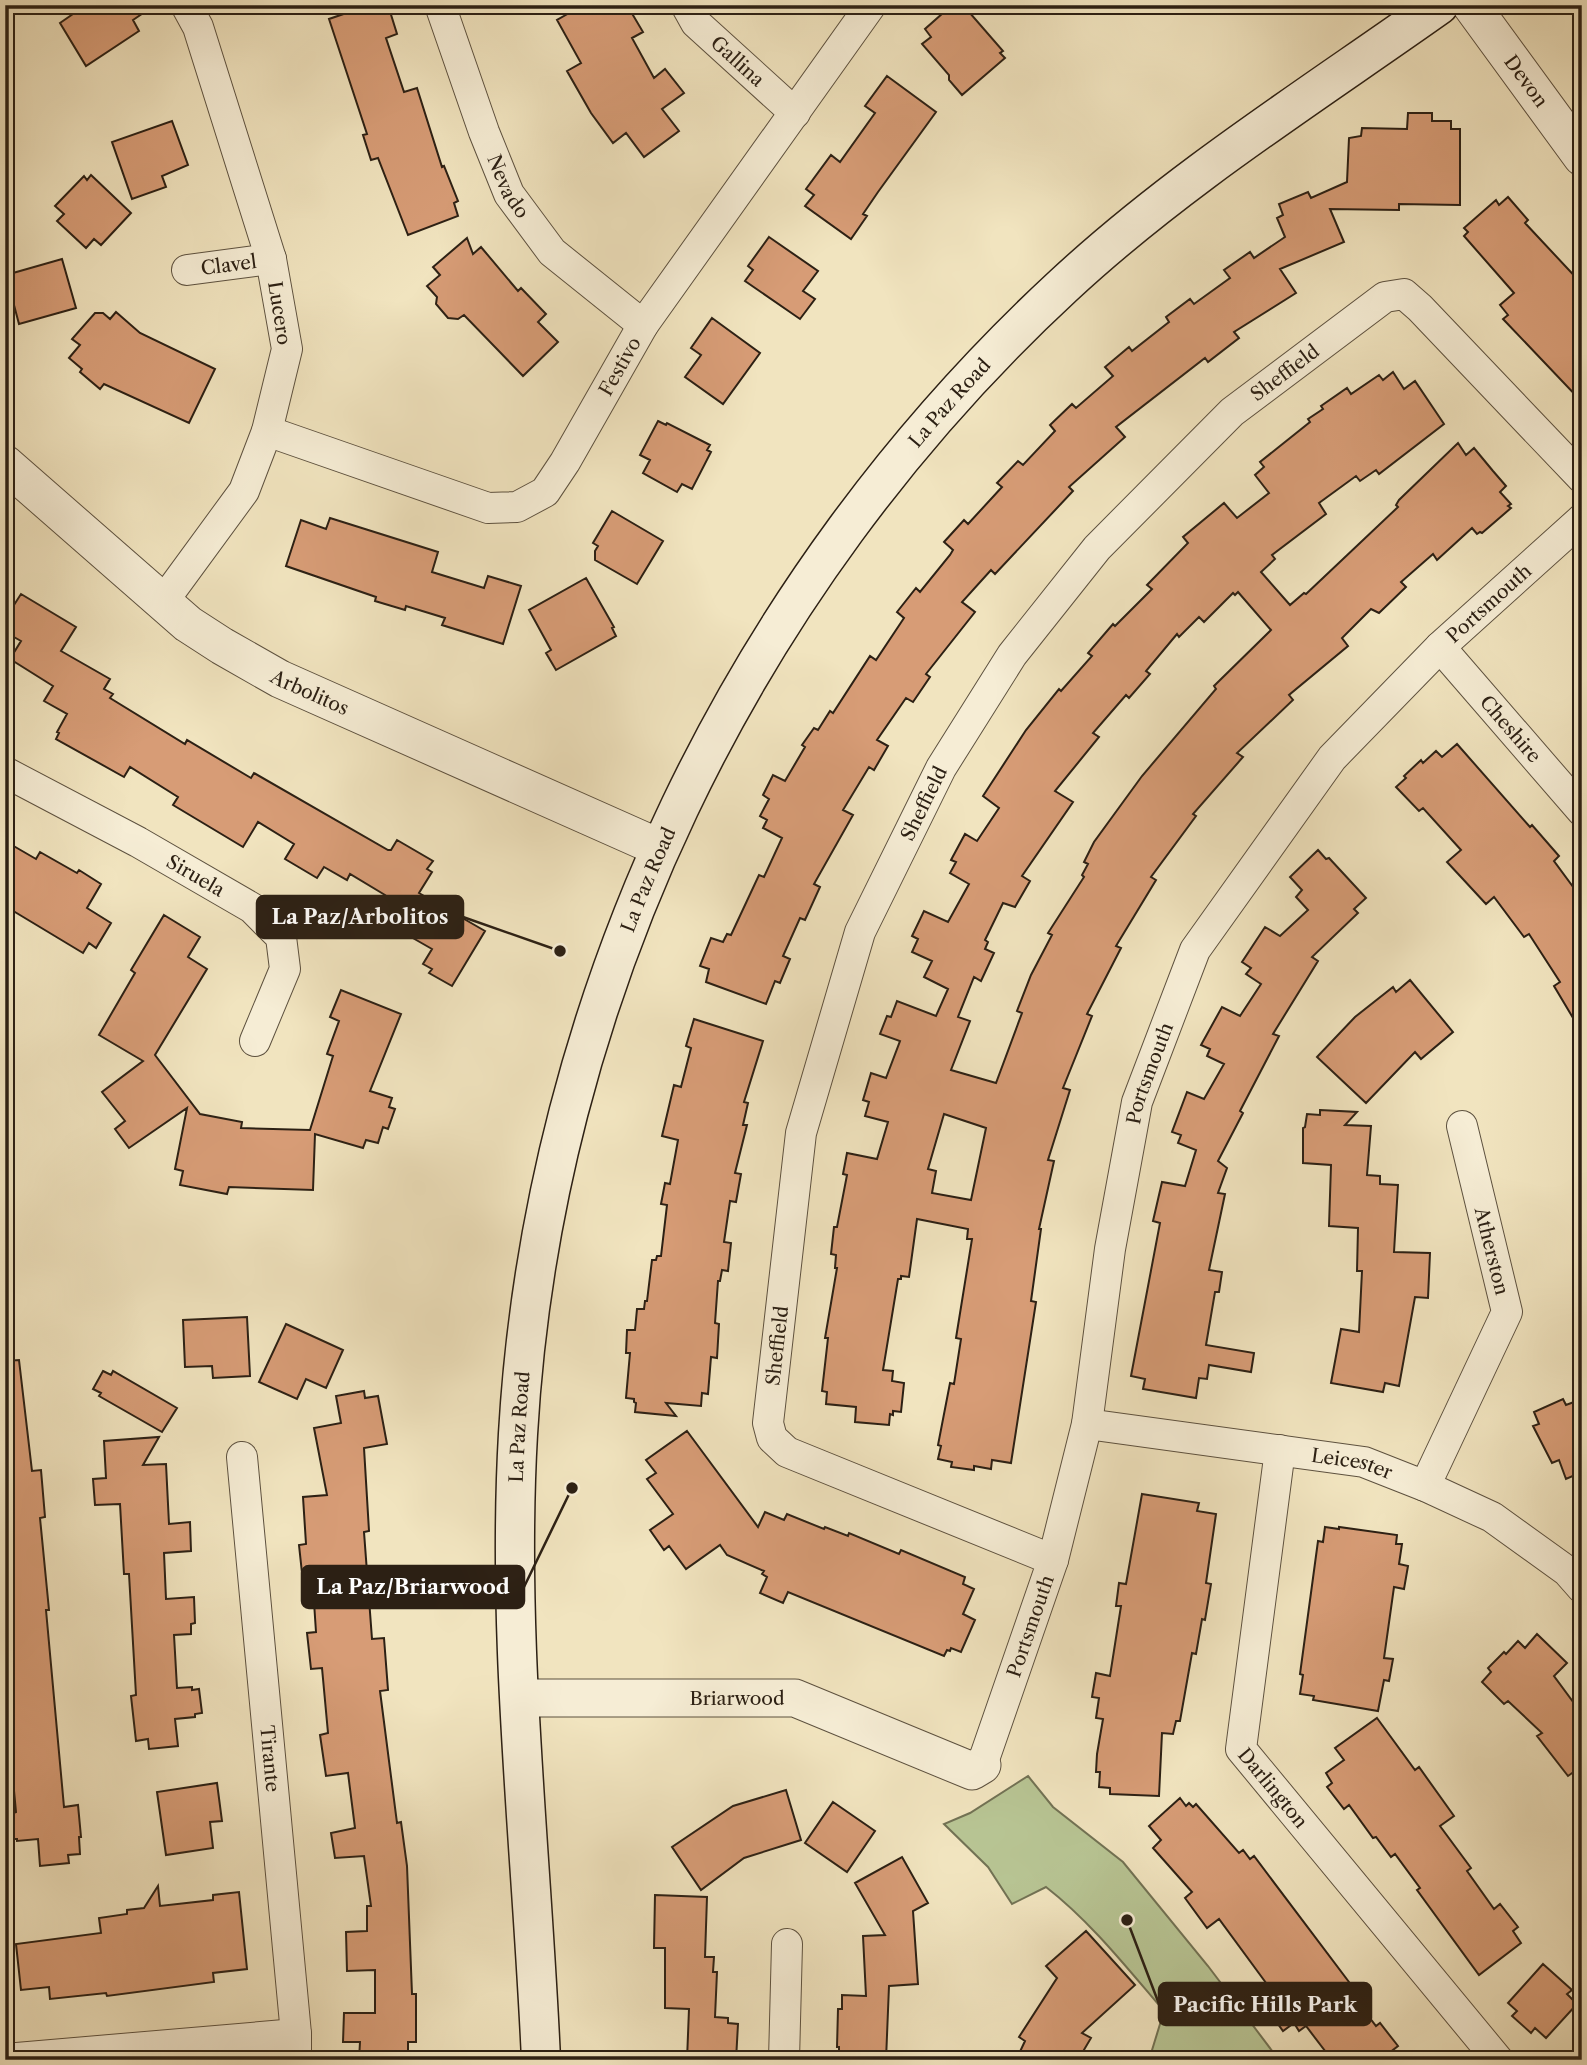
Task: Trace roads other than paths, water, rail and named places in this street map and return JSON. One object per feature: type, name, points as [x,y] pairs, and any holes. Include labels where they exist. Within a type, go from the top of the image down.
[{"type":"main road","name":"La Paz Road","points":[[541,2060],[515,1564],[516,1484],[524,1356],[548,1195],[572,1092],[613,965],[660,848],[724,717],[786,614],[890,471],[970,379],[1065,284],[1149,213],[1191,180],[1439,5]]},
{"type":"street","name":"Lucero","points":[[162,603],[244,491],[267,431],[287,349],[271,259],[198,27],[186,5]]},
{"type":"street","name":"Nevado","points":[[440,5],[484,132],[509,194],[552,252],[643,325]]},
{"type":"street","name":"Gallina","points":[[686,5],[696,23],[795,113]]},
{"type":"street","name":"Festivo","points":[[267,431],[488,508],[517,507],[545,492],[643,325],[871,5]]},
{"type":"street","name":"Devon","points":[[1471,5],[1582,157]]},
{"type":"street","name":"Clavel","points":[[187,270],[271,259]]},
{"type":"street","name":"Sheffield","points":[[1054,1560],[787,1452],[772,1438],[768,1423],[801,1133],[860,932],[948,757],[1012,655],[1097,548],[1232,412],[1385,297],[1404,294],[1420,308],[1582,478]]},
{"type":"street","name":"Arbolitos","points":[[9,477],[162,603],[222,646],[279,678],[660,848]]},
{"type":"street","name":"Portsmouth","points":[[982,1765],[1054,1560],[1087,1424],[1110,1249],[1137,1102],[1195,950],[1332,758],[1440,647],[1582,519]]},
{"type":"street","name":"Cheshire","points":[[1440,647],[1582,811]]},
{"type":"street","name":"Siruela","points":[[5,772],[138,842],[252,908],[281,937],[285,969],[255,1041]]},
{"type":"street","name":"Atherston","points":[[1425,1486],[1507,1312],[1462,1126]]},
{"type":"street","name":"Leicester","points":[[1087,1424],[1364,1462],[1492,1517],[1567,1571],[1582,1588]]},
{"type":"street","name":"Darlington","points":[[1280,1450],[1241,1749],[1498,2060]]},
{"type":"street","name":"Tirante","points":[[242,1457],[296,2047]]},
{"type":"street","name":"Briarwood","points":[[520,1698],[795,1698],[972,1770],[982,1765]]},
{"type":"street","points":[[784,2060],[787,1944]]},
{"type":"street","points":[[5,2059],[296,2047]]},
{"type":"place","name":"La Paz/Arbolitos","points":[[560,951]]},
{"type":"place","name":"La Paz/Briarwood","points":[[572,1488]]},
{"type":"place","name":"Pacific Hills Park","points":[[1127,1920]]}]
